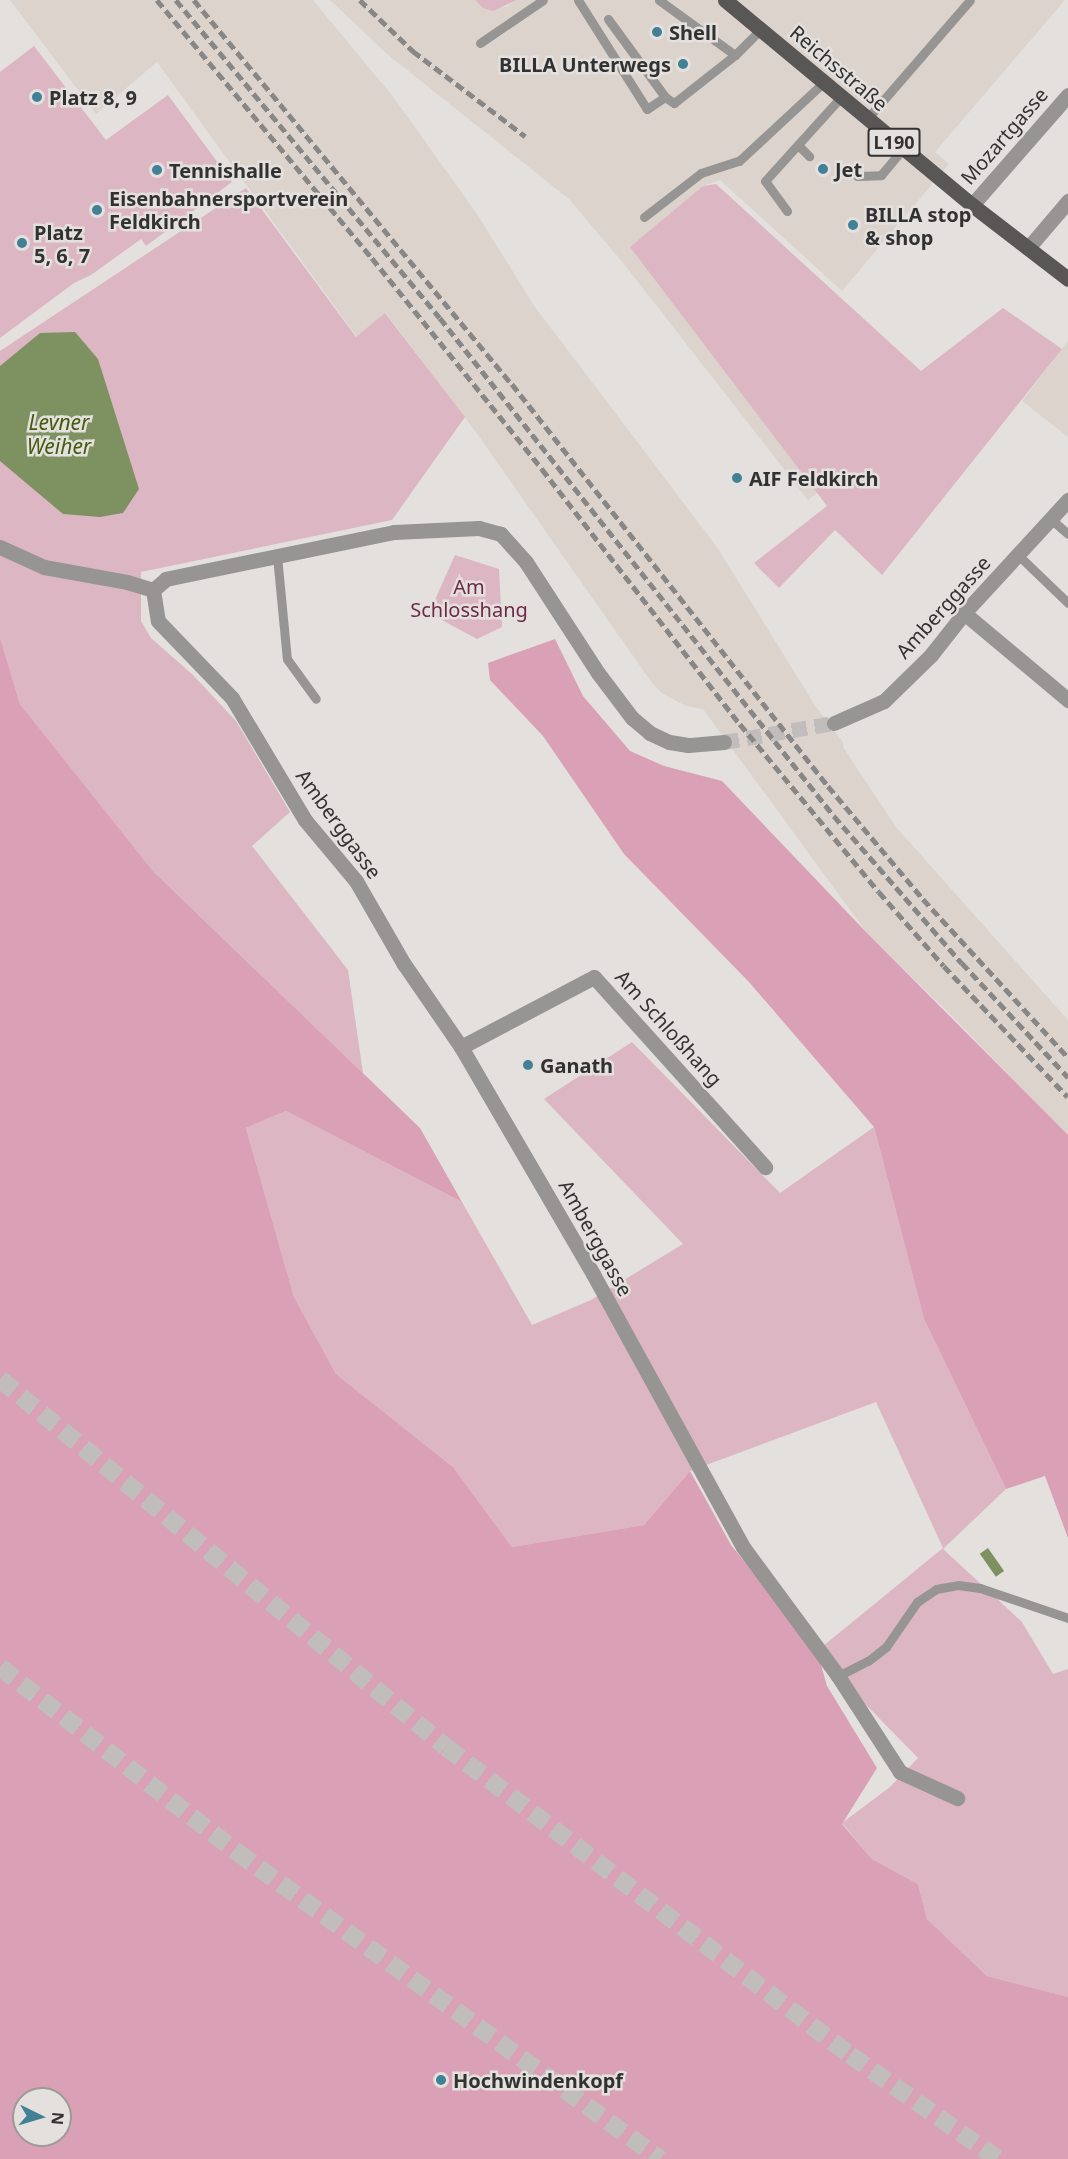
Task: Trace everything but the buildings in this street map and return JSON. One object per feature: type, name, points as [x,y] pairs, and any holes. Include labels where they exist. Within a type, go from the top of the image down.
[{"type":"main road","name":"Reichsstraße","points":[[725,0],[840,98],[1068,279]]},
{"type":"street","name":"Mozartgasse","points":[[972,205],[1068,95]]},
{"type":"street","points":[[1028,248],[1068,201]]},
{"type":"street","name":"Amberggasse","points":[[834,723],[884,701],[931,655],[963,613],[1052,520],[1068,500]]},
{"type":"street","points":[[0,547],[44,567],[127,582],[153,590],[166,579],[394,532],[456,527],[479,528],[501,534],[526,562],[598,673],[632,718],[650,733],[669,742],[688,745],[724,742]]},
{"type":"street","name":"Amberggasse","points":[[153,590],[158,621],[232,698],[305,820],[356,882],[404,964],[461,1047],[593,1274],[743,1547],[838,1677],[900,1772],[957,1798]]},
{"type":"street","points":[[963,613],[1068,700]]},
{"type":"street","name":"Am Schloßhang","points":[[461,1047],[594,977],[765,1167]]},
{"type":"lane","points":[[480,43],[543,0]]},
{"type":"lane","points":[[578,0],[647,109],[665,97]]},
{"type":"lane","points":[[659,0],[735,55]]},
{"type":"lane","points":[[867,119],[970,0]]},
{"type":"lane","points":[[608,19],[665,97],[674,103],[735,55],[760,30]]},
{"type":"lane","points":[[644,217],[701,173],[739,161],[823,83]]},
{"type":"lane","points":[[787,211],[765,181],[840,98]]},
{"type":"lane","points":[[798,146],[808,156]]},
{"type":"lane","points":[[857,176],[880,175],[903,148]]},
{"type":"lane","points":[[1052,520],[1068,534]]},
{"type":"lane","points":[[1018,555],[1068,603]]},
{"type":"lane","points":[[277,556],[287,659],[316,699]]},
{"type":"lane","points":[[838,1677],[867,1661],[886,1647],[917,1602],[936,1589],[958,1585],[980,1588],[1068,1618]]},
{"type":"shaded area","points":[[10,0],[313,0],[394,98],[477,214],[535,307],[717,547],[816,707],[843,742],[843,747],[896,827],[1068,1020],[1068,1137],[953,1017],[867,933],[703,709],[686,706],[663,694],[652,683],[478,435],[386,313],[357,337],[157,62],[96,114]]},
{"type":"shaded area","points":[[330,0],[475,0],[483,8],[506,7],[517,0],[1065,0],[935,152],[949,164],[842,291],[720,180],[703,186],[690,320],[817,493],[808,500],[624,264],[569,199],[387,54]]},
{"type":"shaded area","points":[[1068,341],[1068,437],[1022,401]]},
{"type":"shaded area","points":[[0,637],[20,704],[153,871],[420,1128],[462,1202],[286,1111],[246,1128],[294,1297],[336,1374],[453,1467],[512,1547],[644,1525],[690,1471],[731,1545],[817,1651],[827,1686],[877,1768],[842,1824],[872,1859],[918,1884],[927,1919],[987,1976],[1068,1997],[1068,2159],[0,2159]]},
{"type":"shaded area","points":[[555,639],[583,696],[630,751],[664,766],[722,781],[867,933],[1068,1135],[1068,1538],[1045,1476],[1006,1489],[924,1319],[874,1127],[749,982],[624,854],[543,736],[490,680],[488,663]]},
{"type":"green space","points":[[475,0],[517,0],[493,11],[483,8]]},
{"type":"green space","name":"Eisenbahnersportverein Feldkirch","points":[[34,46],[106,140],[168,95],[232,182],[146,246],[141,239],[91,275],[74,283],[0,338],[0,72]]},
{"type":"green space","points":[[716,184],[921,371],[1003,308],[1062,349],[882,575],[835,530],[779,588],[754,563],[827,506],[630,247],[703,186]]},
{"type":"green space","points":[[246,188],[356,337],[385,313],[465,417],[392,520],[141,572],[141,621],[151,638],[193,675],[236,721],[290,812],[252,846],[348,970],[363,1073],[153,871],[20,704],[0,637],[0,351]]},
{"type":"green space","name":"Am Schlosshang","points":[[455,555],[499,569],[502,627],[477,639],[429,613]]},
{"type":"green space","points":[[632,1042],[780,1193],[874,1127],[924,1319],[1006,1489],[943,1549],[1022,1622],[1053,1674],[1068,1669],[1068,1997],[987,1976],[927,1919],[918,1884],[872,1859],[842,1823],[890,1787],[918,1758],[838,1676],[817,1651],[943,1548],[876,1402],[690,1471],[644,1525],[512,1547],[453,1467],[336,1374],[294,1297],[246,1128],[286,1111],[462,1202],[532,1325],[591,1300],[683,1244],[544,1099]]},
{"type":"water","name":"Levner Weiher","points":[[75,332],[98,359],[139,489],[123,513],[100,517],[63,514],[0,461],[0,366],[40,333]]},
{"type":"water","points":[[988,1548],[1004,1571],[996,1577],[980,1554]]},
{"type":"tunnel","points":[[724,742],[834,723]]},
{"type":"tunnel","points":[[0,1379],[446,1747],[850,2055],[998,2159]]},
{"type":"tunnel","points":[[0,1667],[237,1852],[660,2159]]},
{"type":"railway","points":[[157,0],[372,258],[542,469],[740,724],[879,892],[944,966],[1068,1097]]},
{"type":"railway","points":[[176,0],[440,318],[834,816],[962,963],[1068,1077]]},
{"type":"railway","points":[[194,0],[512,384],[828,786],[923,899],[1068,1057]]},
{"type":"railway","points":[[360,0],[413,51],[525,136]]},
{"type":"place","name":"Shell","points":[[657,32]]},
{"type":"place","name":"BILLA Unterwegs","points":[[683,64]]},
{"type":"place","name":"Platz 8, 9","points":[[37,97]]},
{"type":"place","name":"Jet","points":[[823,169]]},
{"type":"place","name":"Tennishalle","points":[[157,170]]},
{"type":"place","name":"Eisenbahnersportverein Feldkirch","points":[[97,210]]},
{"type":"place","name":"BILLA stop & shop","points":[[853,225]]},
{"type":"place","name":"Platz 5, 6, 7","points":[[22,243]]},
{"type":"place","name":"AIF Feldkirch","points":[[737,478]]},
{"type":"place","name":"Ganath","points":[[528,1065]]},
{"type":"place","name":"Hochwindenkopf","points":[[441,2080]]}]
